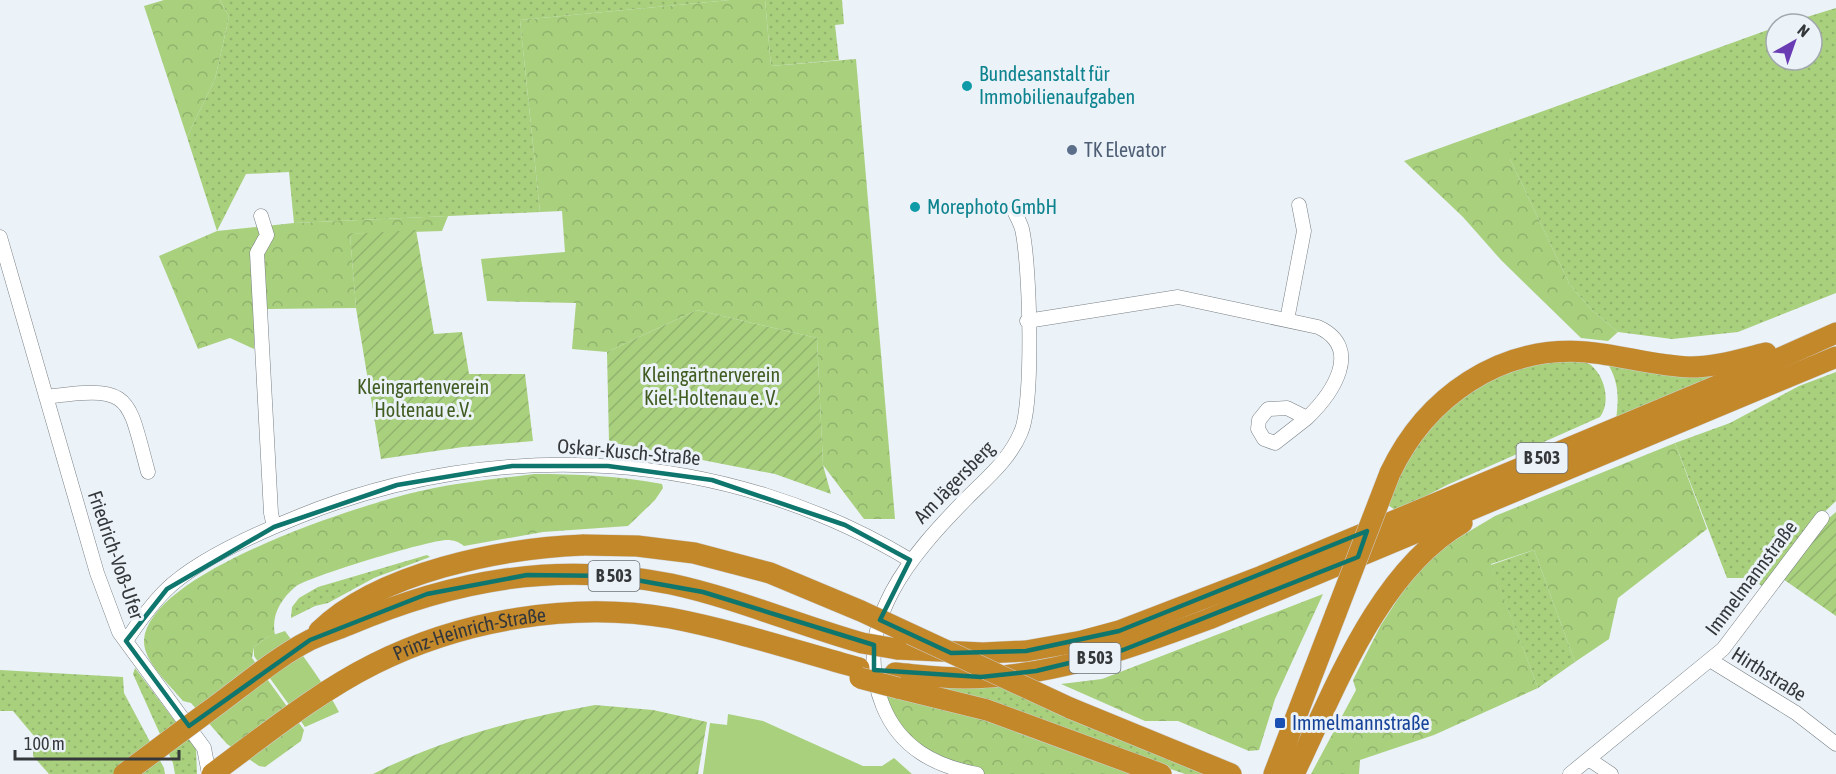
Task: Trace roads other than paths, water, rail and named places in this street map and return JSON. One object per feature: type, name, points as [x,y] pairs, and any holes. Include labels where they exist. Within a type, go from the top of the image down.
[{"type":"highway","points":[[1274,774],[1390,473],[1409,438],[1436,406],[1469,380],[1515,360],[1548,352],[1576,352],[1665,365],[1718,365],[1829,335]]},
{"type":"highway","name":"B 503","points":[[310,640],[427,594],[488,579],[569,574],[614,576],[670,584],[726,599],[862,642],[897,650],[983,653],[1026,651],[1082,641],[1119,631],[1262,576],[1725,383],[1829,335]]},
{"type":"highway","name":"B 503","points":[[896,681],[981,677],[1036,670],[1124,650],[1209,619],[1836,357]]},
{"type":"highway","points":[[1294,774],[1377,610],[1396,581],[1431,545],[1456,526],[1522,488]]},
{"type":"highway","name":"B 503","points":[[124,774],[310,640],[335,616],[351,605],[429,573],[483,557],[528,548],[637,546],[694,553],[770,573],[861,610],[1070,708],[1231,774]]},
{"type":"highway","name":"Prinz-Heinrich-Straße","points":[[211,774],[342,683],[417,645],[470,628],[530,617],[594,612],[670,618],[760,641],[859,673],[896,681]]},
{"type":"highway","points":[[896,681],[987,710],[1161,774]]},
{"type":"street","points":[[1287,320],[1304,231],[1299,205]]},
{"type":"street","name":"Am Jägersberg","points":[[910,560],[931,535],[996,469],[1016,444],[1025,423],[1028,402],[1027,321],[1022,229],[1013,209]]},
{"type":"street","points":[[261,216],[267,235],[257,252],[271,513],[274,526]]},
{"type":"street","name":"Friedrich-Voß-Ufer","points":[[0,237],[97,573],[114,621],[204,748],[211,774]]},
{"type":"street","points":[[1027,321],[1178,297],[1325,330],[1338,343],[1341,352],[1332,390],[1307,418]]},
{"type":"street","points":[[46,397],[104,393],[121,399],[132,411],[148,472]]},
{"type":"street","name":"Oskar-Kusch-Straße","points":[[128,643],[167,589],[232,548],[274,526],[333,503],[397,485],[452,473],[555,464],[608,466],[712,480],[756,491],[845,525],[910,560]]},
{"type":"street","name":"Immelmannstraße","points":[[1570,774],[1710,660],[1734,636],[1822,518]]},
{"type":"street","points":[[910,560],[875,630],[873,657],[877,692],[885,711],[904,741],[922,755],[944,767],[977,774]]},
{"type":"street","name":"Hirthstraße","points":[[1710,660],[1796,713],[1836,744]]},
{"type":"street","points":[[1590,760],[1611,774]]},
{"type":"place","name":"Bundesanstalt für Immobilienaufgaben","points":[[967,86]]},
{"type":"place","name":"TK Elevator","points":[[1072,150]]},
{"type":"place","name":"Morephoto GmbH","points":[[915,207]]},
{"type":"place","name":"Immelmannstraße","points":[[1280,723]]},
{"type":"park label","name":"Kleingärtnerverein Kiel-Holtenau e. V.","points":[[711,386]]},
{"type":"park label","name":"Kleingartenverein Holtenau e.V.","points":[[423,398]]}]
